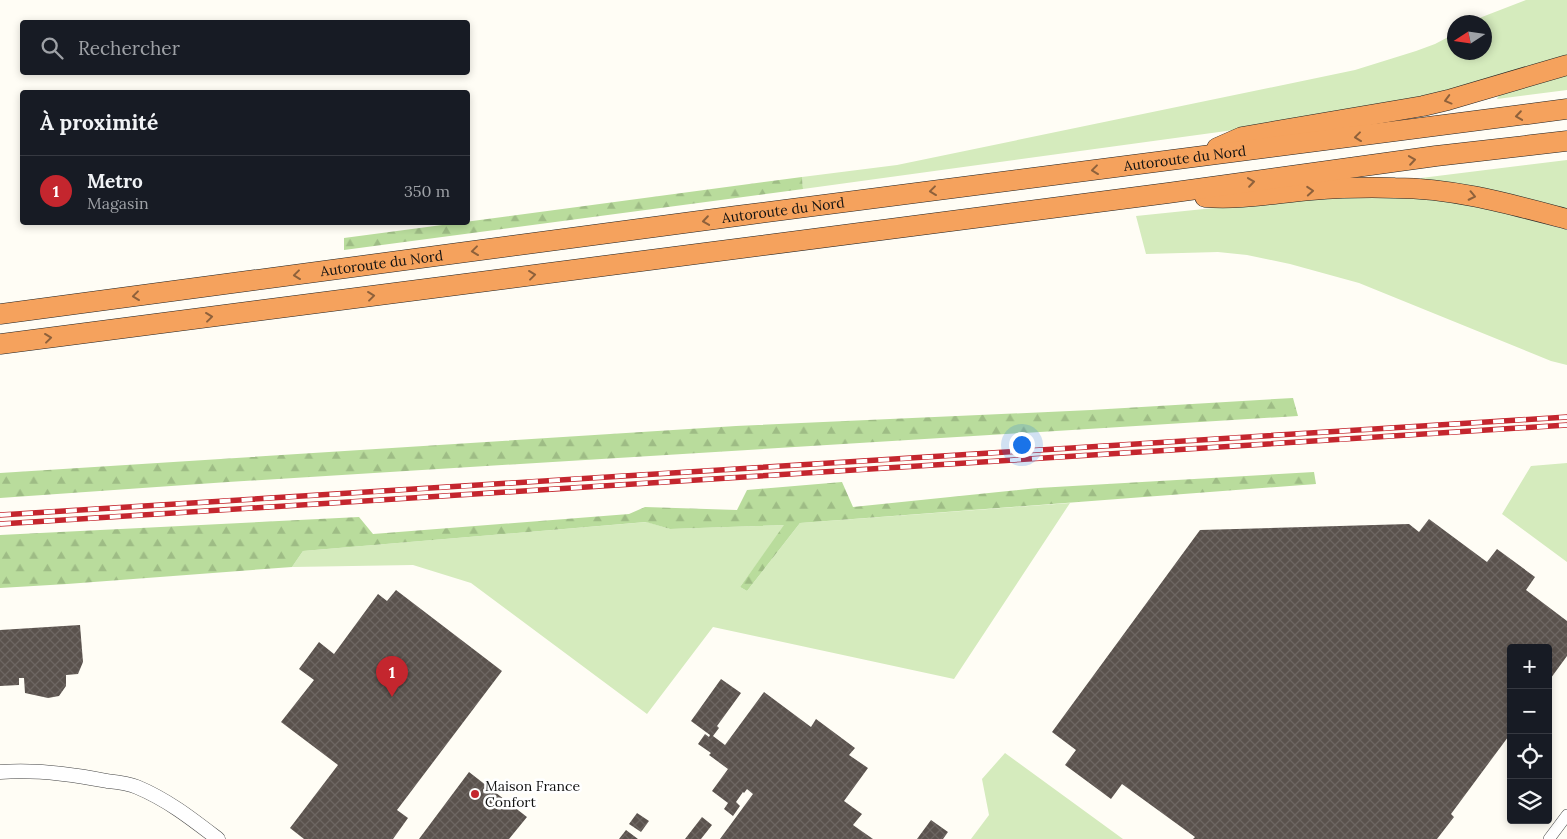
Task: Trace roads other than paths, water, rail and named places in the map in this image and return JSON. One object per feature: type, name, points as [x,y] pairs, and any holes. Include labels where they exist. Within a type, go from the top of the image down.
[{"type":"highway","points":[[1195,158],[1242,137],[1423,106],[1567,65]]},
{"type":"highway","name":"Autoroute du Nord","points":[[0,314],[1567,109]]},
{"type":"highway","points":[[0,344],[1168,193],[1436,156],[1567,141]]},
{"type":"highway","points":[[1168,193],[1226,199],[1312,190],[1424,189],[1456,193],[1567,218]]},
{"type":"street","points":[[0,772],[50,772],[79,775],[136,786],[181,810],[218,839]]},
{"type":"street","points":[[1549,839],[1567,815]]},
{"type":"railway","points":[[0,515],[1567,417]]},
{"type":"railway","points":[[0,524],[1567,425]]},
{"type":"place","name":"Metro","points":[[392,697]]},
{"type":"place","name":"Maison France Confort","points":[[475,794]]}]
